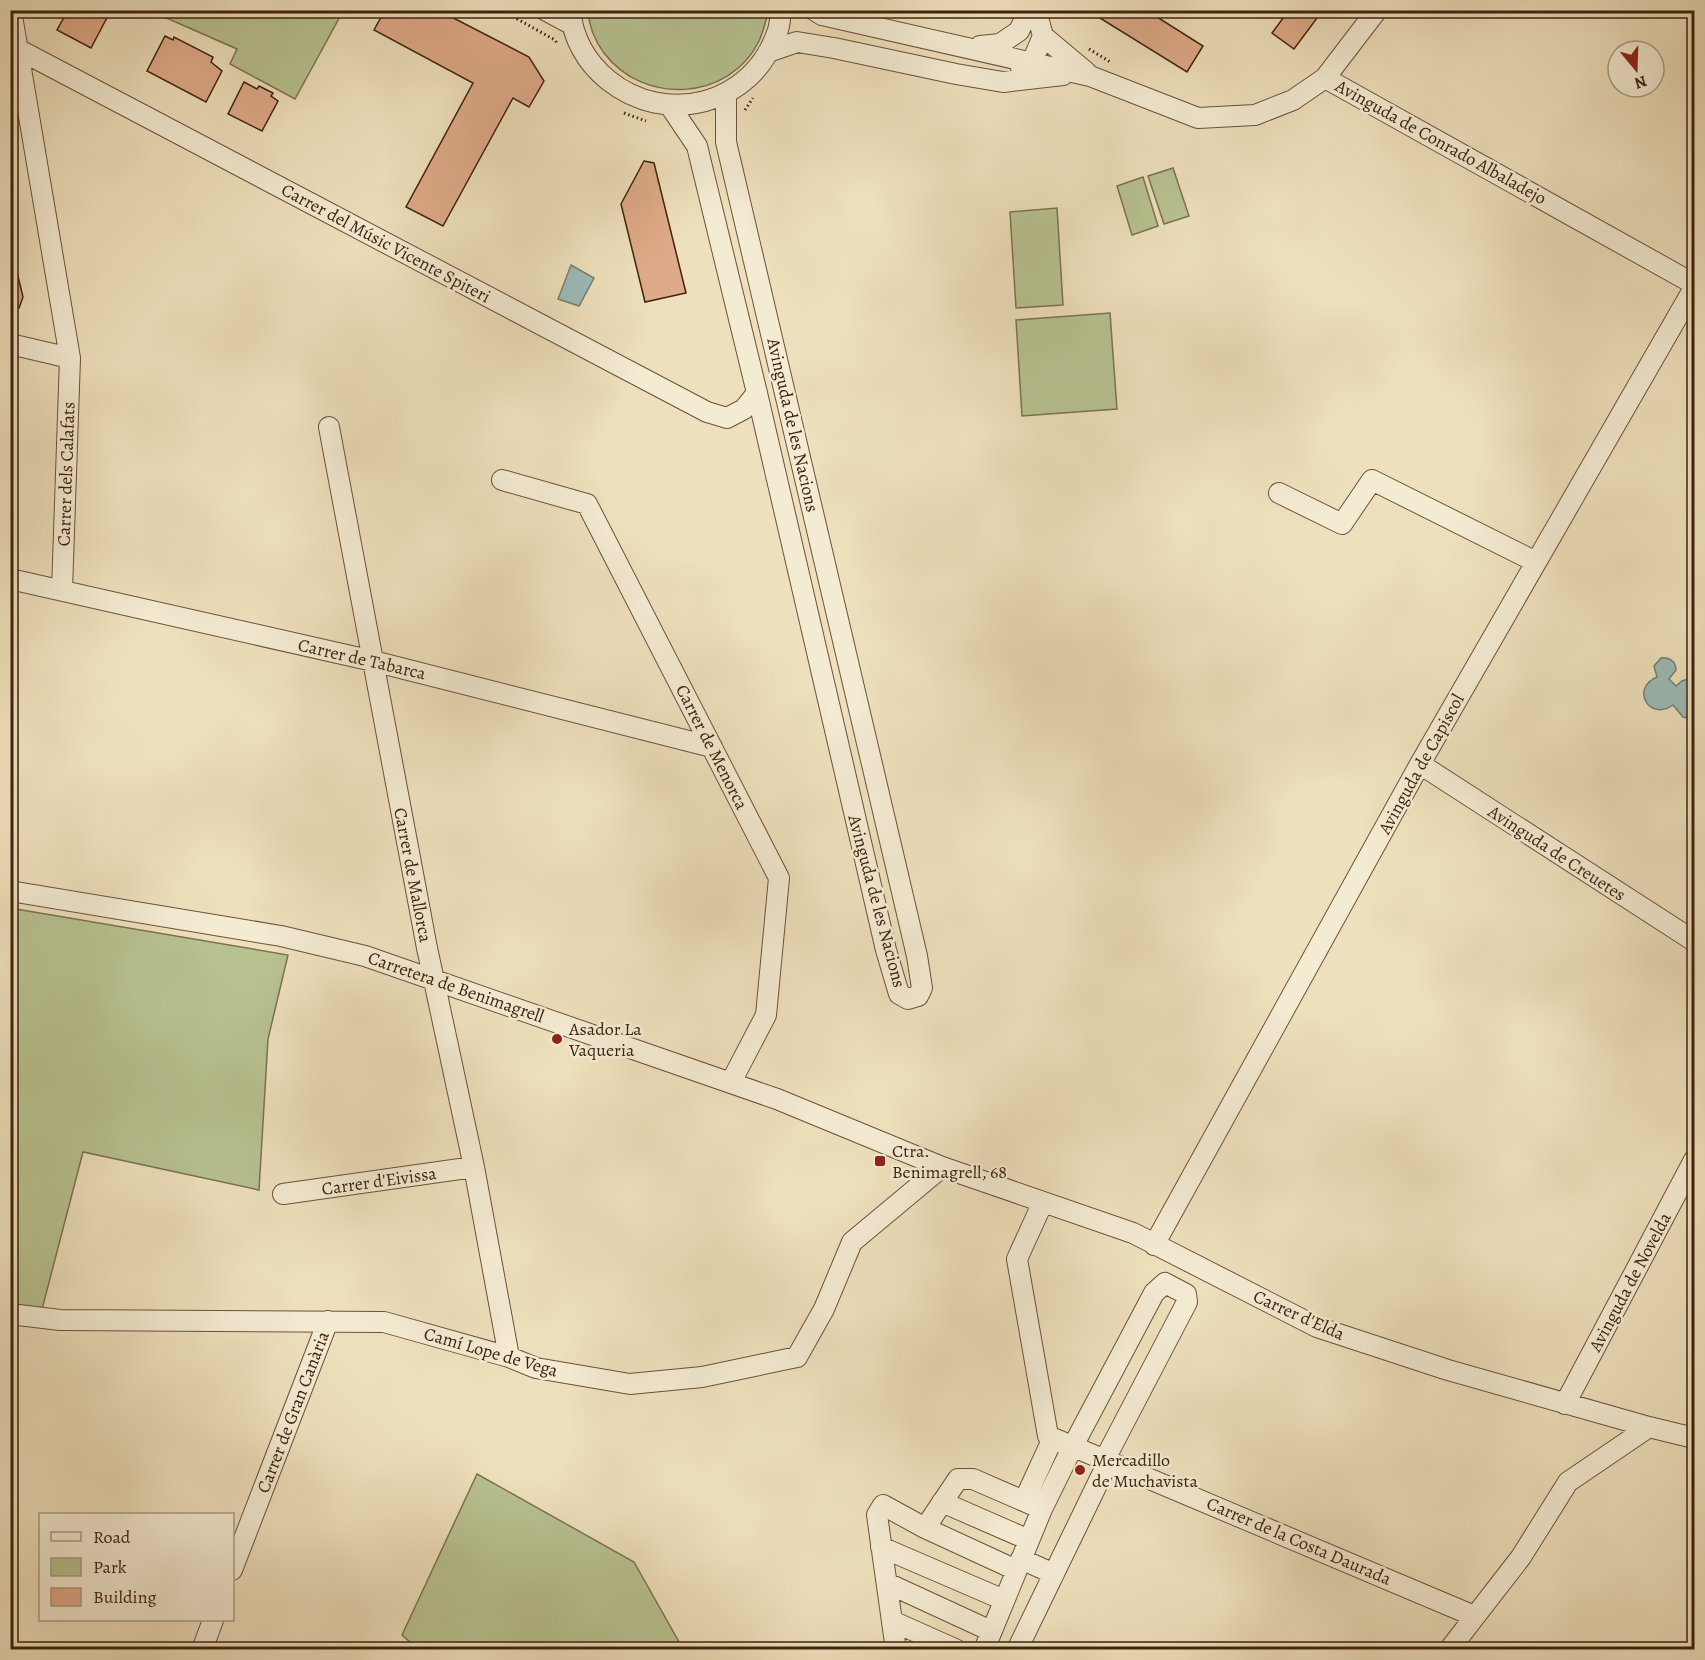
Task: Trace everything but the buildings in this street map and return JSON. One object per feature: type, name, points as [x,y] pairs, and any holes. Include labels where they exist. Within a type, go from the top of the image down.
[{"type":"street","name":"Carrer dels Calafats","points":[[11,10],[14,47],[70,358],[62,590]]},
{"type":"street","points":[[545,10],[571,17],[580,48],[594,69],[624,92],[651,103],[670,106],[703,102],[726,93],[745,80],[768,52],[778,32],[781,10]]},
{"type":"street","points":[[813,10],[822,15],[890,32],[968,47],[1090,76],[1198,118],[1255,115],[1293,100],[1325,78]]},
{"type":"street","points":[[968,47],[1000,44],[1018,31],[1029,10]]},
{"type":"street","points":[[1036,10],[1043,36],[1090,76]]},
{"type":"street","name":"Avinguda de Conrado Albaladejo","points":[[1377,10],[1325,78],[1338,83],[1695,286]]},
{"type":"street","points":[[997,81],[1032,62],[1043,36]]},
{"type":"street","points":[[768,52],[797,42],[997,81],[1058,74],[1090,76]]},
{"type":"street","name":"Carrer del Músic Vicente Spiteri","points":[[14,47],[707,412],[727,418],[744,409],[757,393]]},
{"type":"street","name":"Avinguda de les Nacions","points":[[670,106],[697,146],[757,393],[886,950],[899,994],[908,999],[918,996],[922,988],[917,956],[726,142],[726,93]]},
{"type":"street","name":"Avinguda de Capiscol","points":[[1154,1245],[1420,764],[1695,286]]},
{"type":"street","points":[[10,344],[70,358]]},
{"type":"street","name":"Carrer de Mallorca","points":[[329,427],[427,948],[474,1167],[509,1357]]},
{"type":"street","name":"Carrer de Menorca","points":[[502,480],[587,504],[779,878],[766,1015],[731,1082]]},
{"type":"street","points":[[1279,493],[1342,524],[1372,480],[1536,562]]},
{"type":"street","name":"Carrer de Tabarca","points":[[10,579],[373,661],[712,747]]},
{"type":"street","name":"Avinguda de Creuetes","points":[[1420,764],[1695,941]]},
{"type":"street","name":"Carretera de Benimagrell","points":[[10,891],[281,936],[364,956],[731,1082],[917,1158]]},
{"type":"street","name":"Carrer d'Elda","points":[[917,1158],[1132,1233],[1317,1328],[1448,1370],[1695,1438]]},
{"type":"street","name":"Avinguda de Novelda","points":[[1565,1404],[1695,1160]]},
{"type":"street","name":"Carrer d'Eivissa","points":[[284,1194],[474,1167]]},
{"type":"street","name":"Camí Lope de Vega","points":[[10,1314],[60,1320],[384,1322],[509,1357],[536,1368],[630,1384],[702,1377],[797,1357],[824,1309],[852,1242],[942,1167]]},
{"type":"street","points":[[984,1650],[1029,1540],[1033,1505],[1053,1438],[1047,1436],[1017,1259],[1043,1202]]},
{"type":"street","points":[[1017,1650],[1107,1460],[1187,1302],[1186,1294],[1165,1283],[1154,1293],[1073,1446],[1033,1505]]},
{"type":"street","name":"Carrer de Gran Canària","points":[[234,1565],[328,1321]]},
{"type":"street","points":[[1449,1650],[1521,1557],[1568,1482],[1649,1427]]},
{"type":"street","name":"Carrer de la Costa Daurada","points":[[1053,1438],[1474,1616]]},
{"type":"street","points":[[925,1528],[958,1479],[973,1479],[1033,1505]]},
{"type":"street","points":[[942,1502],[1029,1540]]},
{"type":"street","points":[[896,1650],[877,1515],[883,1505],[925,1528],[1019,1564],[1054,1574]]},
{"type":"street","points":[[881,1547],[1004,1600]]},
{"type":"street","points":[[886,1583],[991,1630]]},
{"type":"street","points":[[202,1650],[213,1621]]},
{"type":"street","points":[[892,1621],[957,1650]]},
{"type":"path","points":[[501,10],[509,12],[555,40],[560,49]]},
{"type":"path","points":[[1082,44],[1119,68]]},
{"type":"path","points":[[742,114],[755,95]]},
{"type":"path","points":[[619,110],[629,116],[649,122]]},
{"type":"green space","points":[[167,10],[343,11],[295,99],[230,64],[237,49],[164,17]]},
{"type":"green space","points":[[588,10],[768,11],[759,41],[745,61],[728,76],[707,85],[685,89],[662,88],[640,82],[621,70],[604,53],[598,43],[591,27]]},
{"type":"green space","points":[[1173,168],[1189,216],[1164,224],[1148,176]]},
{"type":"green space","points":[[1143,177],[1158,226],[1132,235],[1117,186]]},
{"type":"green space","points":[[1057,208],[1063,305],[1016,308],[1010,212]]},
{"type":"green space","points":[[1110,313],[1117,409],[1022,416],[1016,320]]},
{"type":"green space","points":[[10,908],[288,955],[268,1039],[259,1190],[83,1152],[41,1313],[11,1309]]},
{"type":"green space","points":[[477,1474],[634,1562],[683,1649],[418,1649],[402,1635]]},
{"type":"water","points":[[571,265],[594,278],[579,306],[558,299]]},
{"type":"water","points":[[1661,658],[1674,662],[1676,670],[1669,679],[1676,686],[1694,677],[1694,719],[1683,717],[1673,705],[1657,709],[1650,707],[1646,702],[1645,688],[1657,677],[1654,666]]},
{"type":"place","name":"Asador La Vaqueria","points":[[557,1039]]},
{"type":"place","name":"Ctra. Benimagrell, 68","points":[[880,1161]]},
{"type":"place","name":"Mercadillo de Muchavista","points":[[1080,1470]]}]
